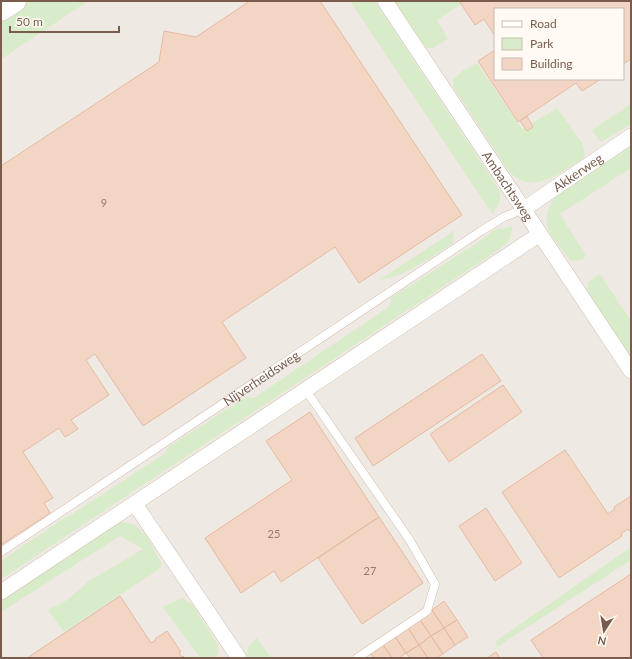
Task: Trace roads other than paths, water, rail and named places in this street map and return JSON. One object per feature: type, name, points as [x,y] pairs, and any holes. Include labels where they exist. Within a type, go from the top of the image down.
[{"type":"street","points":[[1,10],[15,1]]},
{"type":"street","name":"Ambachtsweg","points":[[385,1],[631,371]]},
{"type":"street","name":"Akkerweg","points":[[524,209],[631,136]]},
{"type":"street","points":[[1,592],[540,234]]},
{"type":"street","points":[[135,504],[239,658]]},
{"type":"lane","name":"Nijverheidsweg","points":[[1,552],[474,236],[504,217],[524,209]]},
{"type":"lane","points":[[305,389],[409,539],[435,584],[427,611],[357,658]]}]
